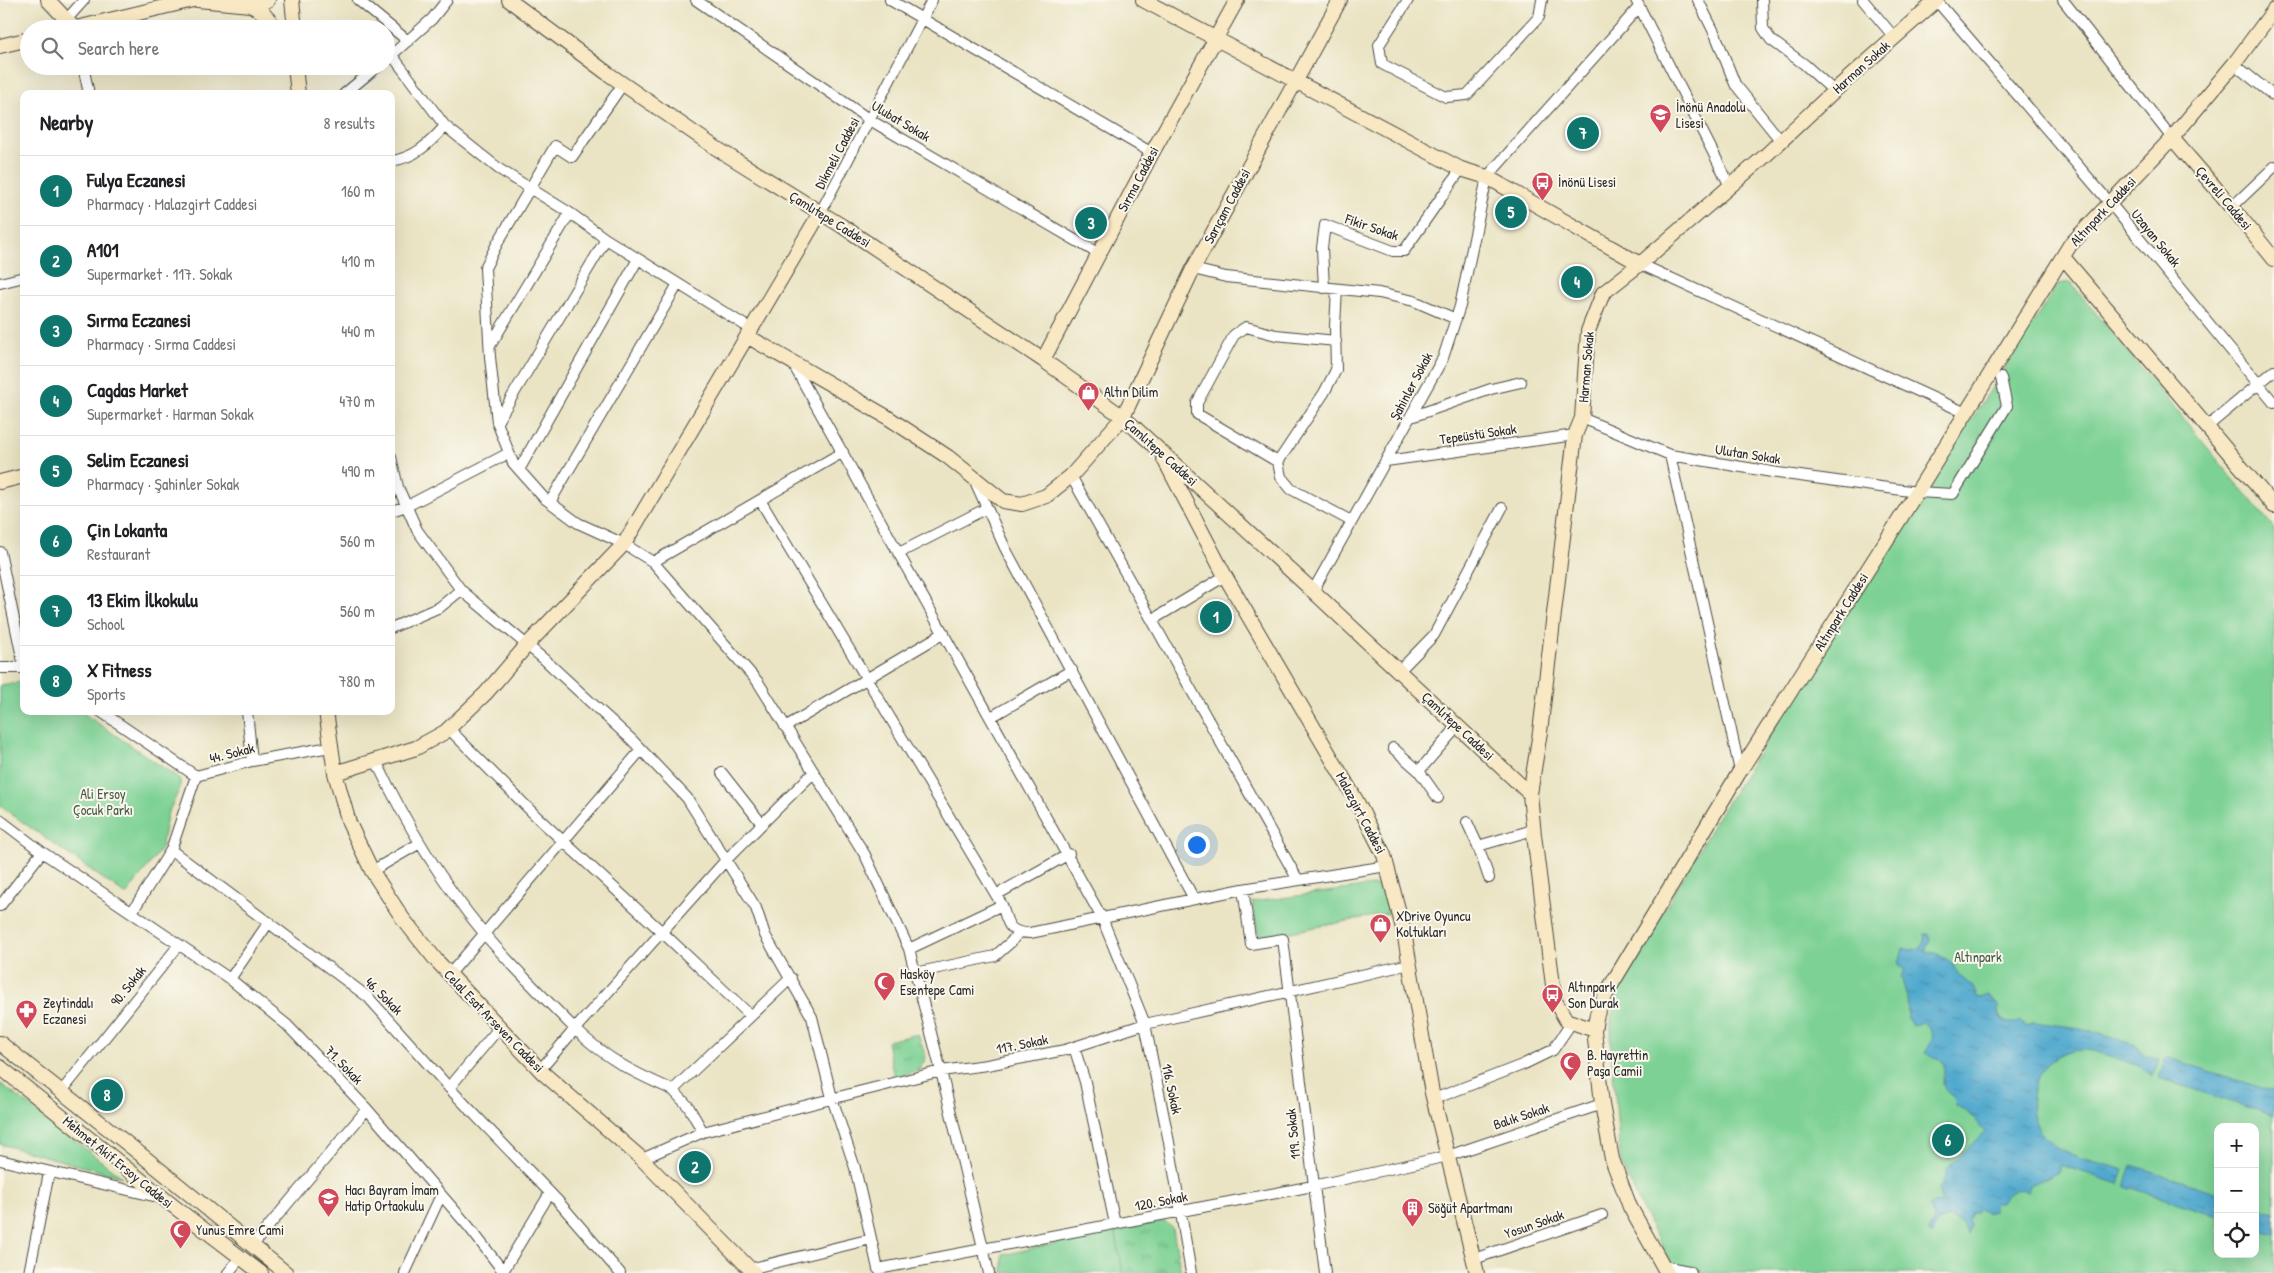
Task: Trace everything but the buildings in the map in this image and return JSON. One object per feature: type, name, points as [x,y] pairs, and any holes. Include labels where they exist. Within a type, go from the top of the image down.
[{"type":"street","points":[[48,0],[66,20]]},
{"type":"street","points":[[75,20],[84,0]]},
{"type":"street","points":[[100,20],[193,0]]},
{"type":"street","points":[[198,0],[248,2],[268,0]]},
{"type":"street","points":[[292,0],[293,20]]},
{"type":"street","points":[[358,0],[382,20]]},
{"type":"street","points":[[395,52],[432,20],[448,0]]},
{"type":"street","name":"Çamlıtepe Caddesi","points":[[509,0],[622,84],[716,148],[820,213],[1043,360],[1123,417],[1314,591],[1530,794]]},
{"type":"street","name":"Ulubat Sokak","points":[[696,0],[870,120],[1099,254]]},
{"type":"street","points":[[890,0],[1152,153]]},
{"type":"street","name":"Dikmeli Caddesi","points":[[820,213],[932,0]]},
{"type":"street","points":[[1143,0],[1461,169],[1488,178],[1640,264],[1966,413]]},
{"type":"street","name":"Sırma Caddesi","points":[[1043,360],[1152,153],[1236,0]]},
{"type":"street","name":"Sarıçam Caddesi","points":[[749,333],[793,363],[887,417],[948,457],[1002,501],[1022,504],[1046,496],[1071,476],[1123,417],[1193,269],[1340,0]]},
{"type":"street","points":[[1408,0],[1379,45],[1382,64],[1446,97],[1467,95],[1538,18],[1542,0]]},
{"type":"street","points":[[1698,0],[1716,36],[1735,84],[1781,141]]},
{"type":"street","points":[[1762,0],[1763,28],[1771,40],[1804,64],[1834,91]]},
{"type":"street","points":[[1864,0],[1894,37]]},
{"type":"street","name":"Harman Sokak","points":[[1530,794],[1540,732],[1575,435],[1582,418],[1588,331],[1603,293],[1640,264],[1730,186],[1936,0]]},
{"type":"street","name":"Uzayan Sokak","points":[[1936,0],[2110,203],[2274,403]]},
{"type":"street","points":[[2062,0],[2172,138]]},
{"type":"street","points":[[248,2],[269,20]]},
{"type":"street","points":[[1488,178],[1637,3],[1730,186]]},
{"type":"street","name":"Altınpark Caddesi","points":[[1665,1270],[1630,1207],[1612,1159],[1602,1104],[1594,1030],[1596,1014],[1607,992],[1740,771],[1917,492],[2070,245],[2172,138],[2234,64],[2274,10]]},
{"type":"street","points":[[395,30],[408,41]]},
{"type":"street","points":[[0,46],[20,41]]},
{"type":"street","points":[[395,64],[446,126],[498,168],[570,213],[606,239],[678,284],[749,333]]},
{"type":"street","points":[[2234,64],[2274,96]]},
{"type":"street","points":[[85,75],[88,90]]},
{"type":"street","points":[[296,75],[298,90]]},
{"type":"street","points":[[349,90],[367,75]]},
{"type":"street","points":[[622,84],[572,157],[555,146],[497,244],[485,268],[489,346],[497,422],[513,463],[550,502],[578,523],[624,544],[653,562],[758,682],[865,855],[909,949],[942,1071],[989,1273]]},
{"type":"street","points":[[395,160],[403,159],[427,146],[446,126]]},
{"type":"street","name":"Çevreli Caddesi","points":[[2172,138],[2274,259]]},
{"type":"street","points":[[2232,207],[2274,167]]},
{"type":"street","name":"Fikir Sokak","points":[[1324,288],[1322,248],[1325,225],[1393,251],[1404,251],[1461,169]]},
{"type":"street","name":"Şahinler Sokak","points":[[1314,591],[1351,521],[1443,358],[1456,320],[1488,178]]},
{"type":"street","points":[[489,346],[570,213]]},
{"type":"street","points":[[335,773],[416,748],[449,729],[486,693],[526,645],[624,544],[820,213]]},
{"type":"street","points":[[497,422],[606,239]]},
{"type":"street","points":[[2063,257],[2274,506]]},
{"type":"street","points":[[519,470],[638,259]]},
{"type":"street","points":[[1193,269],[1226,277],[1260,279],[1379,293],[1414,301],[1456,320]]},
{"type":"street","points":[[0,283],[20,278]]},
{"type":"street","points":[[550,502],[678,284]]},
{"type":"street","points":[[1337,289],[1336,370],[1324,394],[1278,462],[1281,477],[1291,489],[1351,521]]},
{"type":"street","points":[[1278,462],[1197,414],[1197,403],[1234,336],[1246,327],[1276,336],[1336,341]]},
{"type":"street","name":"116. Sokak","points":[[793,363],[1102,918],[1145,1024],[1169,1142],[1191,1273]]},
{"type":"street","points":[[2208,426],[2274,371]]},
{"type":"street","name":"Ulutan Sokak","points":[[1582,418],[1670,455],[1778,473],[1917,492],[1952,494],[2007,406],[2001,378]]},
{"type":"street","points":[[1411,417],[1491,389],[1521,382]]},
{"type":"street","name":"Tepeüstü Sokak","points":[[1386,461],[1575,435]]},
{"type":"street","name":"Malazgirt Caddesi","points":[[1159,449],[1225,576],[1356,800],[1384,855],[1404,932],[1434,1100],[1477,1273]]},
{"type":"street","points":[[653,562],[843,452]]},
{"type":"street","points":[[395,510],[407,506],[509,453]]},
{"type":"street","points":[[1670,455],[1740,771]]},
{"type":"street","points":[[395,474],[398,487],[418,530],[462,590],[526,645],[641,750],[687,798],[756,908],[765,935],[812,1017],[832,1098],[854,1168],[871,1239],[752,1271]]},
{"type":"street","points":[[1071,476],[1298,880]]},
{"type":"street","points":[[0,482],[20,477]]},
{"type":"street","points":[[974,478],[1005,548],[1194,899]]},
{"type":"street","points":[[760,500],[1002,905],[1009,927],[1018,933],[1030,933],[1242,889],[1387,866]]},
{"type":"street","points":[[899,553],[987,508]]},
{"type":"street","points":[[1399,671],[1434,635],[1502,508]]},
{"type":"street","points":[[0,552],[20,649]]},
{"type":"street","points":[[1152,620],[1225,576]]},
{"type":"street","points":[[395,626],[440,608],[462,590]]},
{"type":"street","points":[[785,727],[944,633]]},
{"type":"street","points":[[0,668],[20,668]]},
{"type":"street","points":[[991,717],[1072,670]]},
{"type":"street","name":"44. Sokak","points":[[106,715],[196,776],[252,761],[330,747]]},
{"type":"street","points":[[247,715],[252,761]]},
{"type":"street","name":"Celal Esat Arseven Caddesi","points":[[326,715],[335,773],[350,823],[372,872],[403,920],[449,975],[540,1070],[642,1159],[752,1271]]},
{"type":"street","points":[[1419,772],[1458,726]]},
{"type":"street","points":[[449,729],[478,761],[750,1016]]},
{"type":"street","points":[[1393,748],[1419,772],[1438,798]]},
{"type":"street","points":[[449,975],[641,750]]},
{"type":"street","points":[[376,761],[435,868],[484,933],[599,1052],[622,1066],[673,1090],[688,1106],[703,1132]]},
{"type":"street","points":[[540,1070],[726,860],[814,772]]},
{"type":"street","points":[[722,773],[762,824]]},
{"type":"street","points":[[132,912],[171,850],[196,776]]},
{"type":"street","points":[[1530,794],[1555,1001],[1566,1020],[1594,1030]]},
{"type":"street","name":"71. Sokak","points":[[0,820],[42,852],[230,979],[287,1025],[367,1109],[442,1195],[503,1272]]},
{"type":"street","points":[[1467,822],[1489,878]]},
{"type":"street","points":[[1478,846],[1533,830]]},
{"type":"street","points":[[372,872],[420,843]]},
{"type":"street","name":"46. Sokak","points":[[171,850],[368,997],[449,1088],[550,1193],[620,1273]]},
{"type":"street","points":[[0,906],[42,852]]},
{"type":"street","points":[[996,895],[1068,854]]},
{"type":"street","name":"119. Sokak","points":[[1242,889],[1251,944],[1283,939],[1325,1273]]},
{"type":"street","points":[[909,949],[1002,905]]},
{"type":"street","points":[[230,979],[269,922]]},
{"type":"street","points":[[915,973],[994,956],[1011,942],[1018,933]]},
{"type":"street","name":"90. Sokak","points":[[62,1091],[179,945]]},
{"type":"street","name":"117. Sokak","points":[[642,1159],[703,1132],[832,1098],[942,1071],[987,1066],[1074,1047],[1145,1024],[1410,964]]},
{"type":"street","points":[[673,1090],[791,978]]},
{"type":"street","points":[[1434,1100],[1522,1065],[1552,1050],[1572,1022]]},
{"type":"street","points":[[449,1088],[499,1028]]},
{"type":"street","name":"Mehmet Akif Ersoy Caddesi","points":[[0,1043],[286,1273]]},
{"type":"street","points":[[1074,1047],[1085,1082],[1115,1224]]},
{"type":"street","name":"Mehmet Akif Ersoy Caddesi","points":[[0,1068],[163,1198],[261,1273]]},
{"type":"street","name":"Balık Sokak","points":[[1448,1156],[1602,1104]]},
{"type":"street","points":[[252,1246],[367,1109]]},
{"type":"street","name":"120. Sokak","points":[[871,1239],[878,1270],[984,1248],[1313,1186],[1448,1156]]},
{"type":"street","points":[[0,1160],[163,1198]]},
{"type":"street","points":[[29,1273],[49,1172]]},
{"type":"street","points":[[503,1272],[550,1193]]},
{"type":"street","points":[[405,1273],[442,1195]]},
{"type":"street","name":"Yosun Sokak","points":[[1474,1259],[1602,1215]]},
{"type":"street","points":[[228,1273],[241,1257]]},
{"type":"street","points":[[1665,1270],[1689,1270],[1690,1273]]},
{"type":"green space","name":"Altınpark","points":[[2070,282],[2274,528],[2274,1273],[1677,1273],[1648,1222],[1621,1163],[1611,1051],[1611,1018],[1617,993],[1716,820],[2058,284]]},
{"type":"green space","name":"Ali Ersoy Çocuk Parkı","points":[[20,682],[20,715],[86,715],[180,779],[180,788],[167,815],[161,849],[126,895],[0,806],[0,685]]},
{"type":"green space","points":[[1379,885],[1390,913],[1259,938],[1252,902]]},
{"type":"green space","points":[[918,1034],[926,1058],[919,1070],[894,1079],[887,1041]]},
{"type":"green space","points":[[1,1084],[122,1177],[0,1144]]},
{"type":"green space","points":[[1165,1221],[1173,1229],[1181,1273],[1123,1273],[1115,1230]]},
{"type":"green space","points":[[1115,1230],[1123,1273],[1003,1273],[1003,1255]]},
{"type":"water","points":[[1925,934],[1929,934],[1930,941],[1926,947],[1928,952],[1936,953],[1951,962],[1962,978],[1975,989],[1977,997],[1981,998],[1987,995],[1998,1005],[1999,1015],[2007,1023],[2021,1021],[2025,1026],[2031,1025],[2033,1022],[2081,1028],[2138,1046],[2144,1055],[2159,1059],[2153,1076],[2136,1065],[2096,1052],[2083,1050],[2065,1053],[2051,1061],[2040,1073],[2034,1088],[2032,1104],[2034,1119],[2042,1134],[2055,1146],[2070,1154],[2124,1170],[2119,1184],[2061,1165],[2059,1172],[2028,1186],[2029,1191],[2013,1191],[2006,1195],[2001,1203],[1994,1203],[1992,1211],[1986,1213],[1978,1208],[1976,1212],[1971,1212],[1968,1220],[1970,1224],[1968,1235],[1961,1222],[1949,1217],[1937,1222],[1932,1234],[1928,1233],[1934,1218],[1929,1205],[1941,1202],[1939,1190],[1945,1179],[1947,1169],[1985,1131],[1965,1110],[1956,1105],[1953,1097],[1945,1089],[1943,1085],[1943,1062],[1925,1053],[1933,1037],[1929,1027],[1923,1022],[1912,1026],[1908,1019],[1907,998],[1901,976],[1905,970],[1899,966],[1899,963],[1903,948],[1912,950],[1918,948],[1925,939]]},
{"type":"water","points":[[2166,1057],[2274,1092],[2274,1116],[2159,1078]]},
{"type":"water","points":[[2132,1165],[2214,1192],[2214,1215],[2125,1186]]},
{"type":"water","points":[[2259,1207],[2274,1212],[2274,1235],[2259,1230]]},
{"type":"place","name":"13 Ekim İlkokulu","points":[[1583,133]]},
{"type":"place","name":"İnönü Anadolu Lisesi","points":[[1660,134]]},
{"type":"place","name":"İnönü Lisesi","points":[[1542,201]]},
{"type":"place","name":"Selim Eczanesi","points":[[1511,212]]},
{"type":"place","name":"Sırma Eczanesi","points":[[1091,223]]},
{"type":"place","name":"Cagdas Market","points":[[1577,282]]},
{"type":"place","name":"Altın Dilim","points":[[1088,411]]},
{"type":"place","name":"Fulya Eczanesi","points":[[1216,617]]},
{"type":"place","name":"XDrive Oyuncu Koltukları","points":[[1380,943]]},
{"type":"place","name":"Hasköy Esentepe Cami","points":[[884,1001]]},
{"type":"place","name":"Altınpark Son Durak","points":[[1552,1014]]},
{"type":"place","name":"Zeytindalı Eczanesi","points":[[27,1030]]},
{"type":"place","name":"B. Hayrettin Paşa Camii","points":[[1571,1082]]},
{"type":"place","name":"X Fitness","points":[[107,1095]]},
{"type":"place","name":"Çin Lokanta","points":[[1948,1140]]},
{"type":"place","name":"A101","points":[[695,1167]]},
{"type":"place","name":"Hacı Bayram İmam Hatip Ortaokulu","points":[[329,1217]]},
{"type":"place","name":"Söğüt Apartmanı","points":[[1412,1227]]},
{"type":"place","name":"Yunus Emre Cami","points":[[180,1249]]}]
